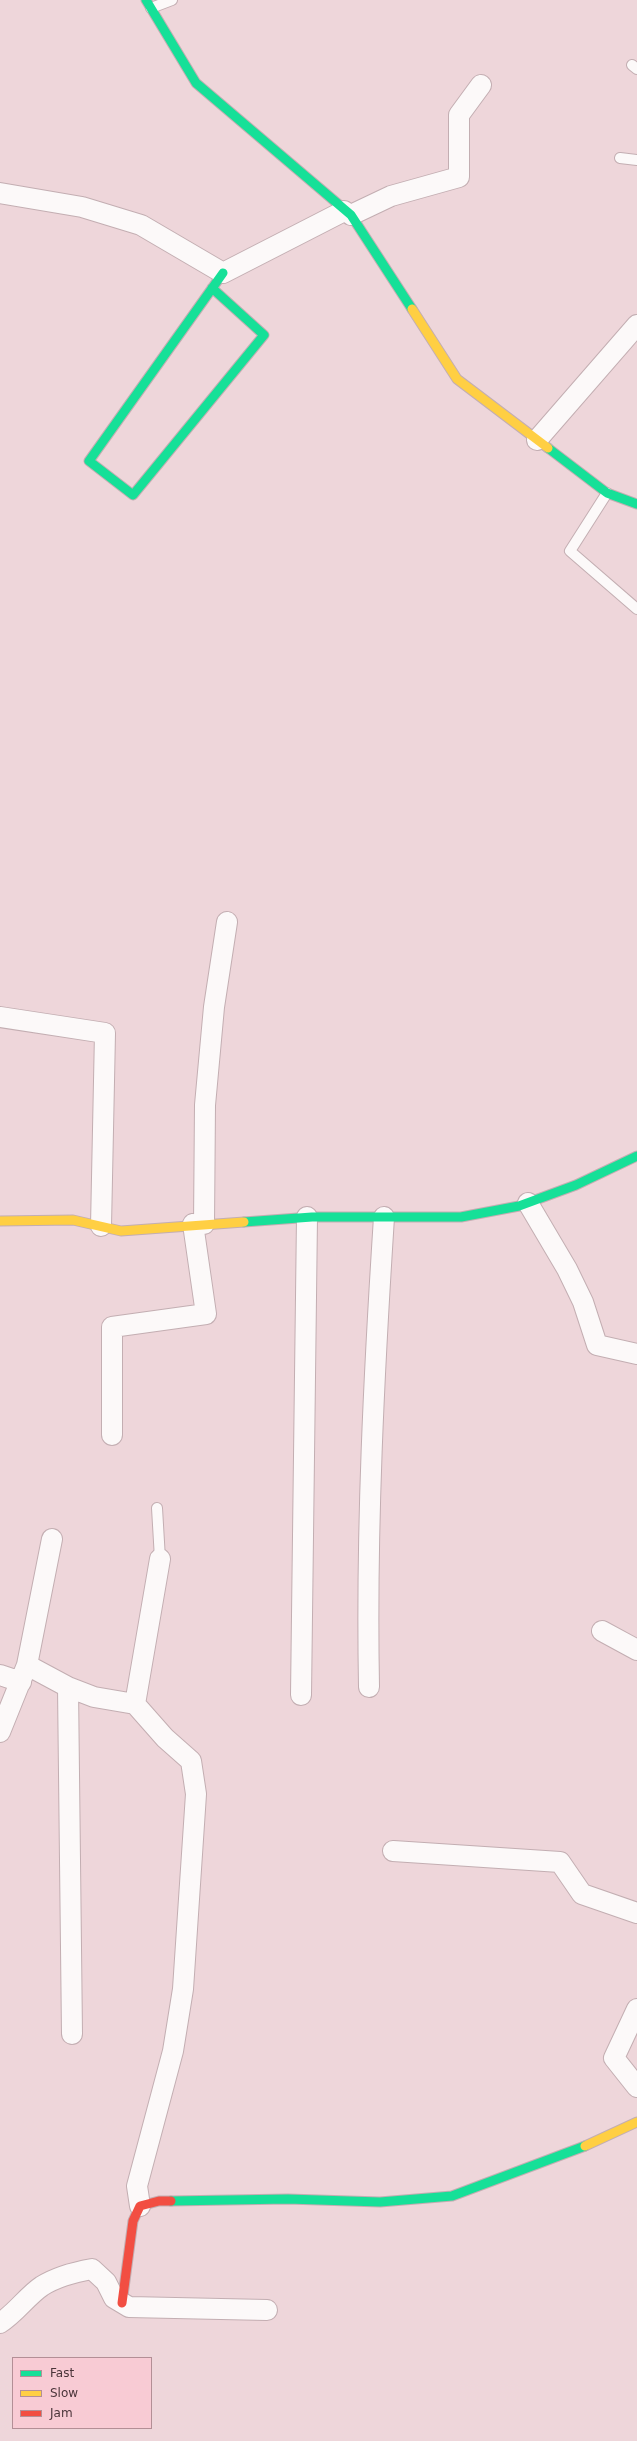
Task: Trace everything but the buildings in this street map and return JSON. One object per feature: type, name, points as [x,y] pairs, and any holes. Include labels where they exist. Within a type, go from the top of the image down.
[{"type":"street","points":[[148,4],[196,83],[347,213],[457,379],[607,493],[637,504]]},
{"type":"street","points":[[0,193],[25,199],[82,207],[141,225],[217,281],[264,335],[133,495],[89,461],[217,281],[347,213],[391,196],[459,177],[459,115],[481,84]]},
{"type":"street","points":[[537,440],[637,325]]},
{"type":"street","points":[[112,1435],[112,1326],[206,1314],[198,1224],[205,1105],[214,1007],[227,922]]},
{"type":"street","points":[[0,1017],[105,1032],[101,1226]]},
{"type":"street","points":[[0,1221],[73,1220],[122,1231],[198,1224],[307,1217],[461,1217],[528,1203],[576,1185],[637,1157]]},
{"type":"street","points":[[528,1203],[580,1296],[597,1345],[637,1354]]},
{"type":"street","points":[[301,1695],[307,1217]]},
{"type":"street","points":[[369,1687],[368,1607],[378,1309],[384,1217]]},
{"type":"street","points":[[0,1732],[24,1674],[52,1539]]},
{"type":"street","points":[[135,1704],[160,1559]]},
{"type":"street","points":[[602,1631],[637,1650]]},
{"type":"street","points":[[0,1675],[24,1674],[68,1687],[94,1697],[135,1704],[165,1738],[191,1761],[196,1794],[183,1989],[173,2051],[137,2186],[140,2206],[133,2221],[122,2303]]},
{"type":"street","points":[[68,1687],[72,2034]]},
{"type":"street","points":[[393,1851],[560,1862],[582,1894],[637,1913]]},
{"type":"street","points":[[637,2009],[614,2058],[637,2087]]},
{"type":"street","points":[[140,2206],[159,2201],[288,2199],[380,2202],[452,2196],[594,2142],[637,2122]]},
{"type":"street","points":[[0,2323],[9,2317],[42,2286],[70,2272],[92,2269],[106,2282],[114,2298],[129,2307],[267,2310]]},
{"type":"lane","points":[[148,4],[172,0]]},
{"type":"lane","points":[[620,158],[637,160]]},
{"type":"lane","points":[[607,493],[570,551],[637,609]]},
{"type":"lane","points":[[158,1508],[160,1559]]},
{"type":"traffic: fast","points":[[146,0],[196,83],[351,215],[412,309]]},
{"type":"traffic: fast","points":[[212,288],[264,335],[133,495],[89,461],[223,273]]},
{"type":"traffic: fast","points":[[548,448],[607,493],[637,504]]},
{"type":"traffic: fast","points":[[244,1222],[312,1217],[461,1217],[519,1206],[576,1185],[637,1156]]},
{"type":"traffic: fast","points":[[171,2201],[288,2199],[380,2202],[452,2196],[585,2146]]},
{"type":"traffic: slow","points":[[412,309],[457,379],[548,448]]},
{"type":"traffic: slow","points":[[0,1221],[73,1220],[121,1231],[244,1222]]},
{"type":"traffic: slow","points":[[585,2146],[637,2122]]},
{"type":"traffic: jam","points":[[122,2303],[133,2221],[140,2206],[159,2201],[171,2201]]}]
